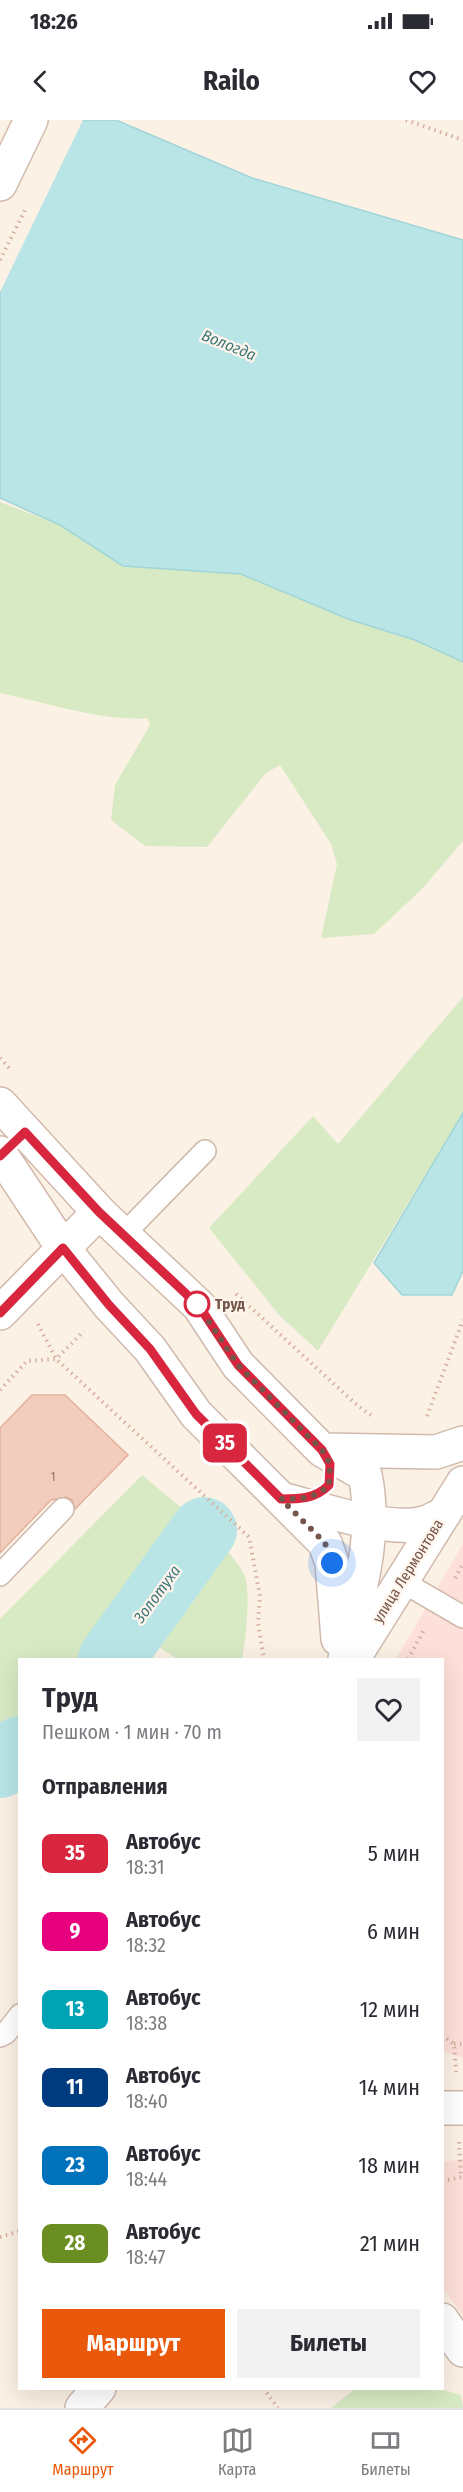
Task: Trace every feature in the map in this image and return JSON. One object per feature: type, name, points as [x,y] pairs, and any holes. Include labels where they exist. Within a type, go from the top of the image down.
[{"type":"street","points":[[0,184],[31,120]]},
{"type":"street","points":[[0,1104],[122,1236],[199,1306],[238,1365],[322,1450],[330,1464],[329,1485],[322,1492],[303,1500],[281,1499]]},
{"type":"street","points":[[25,1132],[0,1154],[63,1248],[109,1305],[150,1349],[196,1414],[325,1543],[332,1563],[340,1658]]},
{"type":"street","points":[[10,1302],[99,1212]]},
{"type":"street","points":[[322,1450],[436,1452],[463,1443]]},
{"type":"street","points":[[322,1450],[365,1475],[370,1500],[370,1522],[345,1658]]},
{"type":"street","name":"улица Лермонтова","points":[[354,1658],[463,1483]]},
{"type":"street","points":[[281,1499],[370,1522],[401,1526],[423,1524],[444,1514]]},
{"type":"street","points":[[444,2108],[463,2108]]},
{"type":"street","points":[[444,2323],[463,2350]]},
{"type":"street","points":[[82,2408],[97,2390]]},
{"type":"lane","points":[[122,1236],[206,1151]]},
{"type":"lane","points":[[0,1575],[63,1509]]},
{"type":"lane","points":[[401,1581],[463,1617]]},
{"type":"lane","points":[[0,2036],[6,2033],[18,2018]]},
{"type":"path","points":[[406,120],[463,140]]},
{"type":"path","points":[[10,1302],[56,1359],[249,1537],[260,1596],[258,1623],[264,1658]]},
{"type":"path","points":[[425,1422],[463,1320]]},
{"type":"path","points":[[270,1327],[358,1406],[374,1417]]},
{"type":"path","points":[[0,1390],[27,1361],[56,1359]]},
{"type":"path","points":[[454,2044],[463,2044]]},
{"type":"path","points":[[444,2181],[463,2177]]},
{"type":"path","points":[[0,2238],[18,2232]]},
{"type":"path","points":[[264,2390],[278,2408]]},
{"type":"shaded area","points":[[463,1544],[463,2058],[444,2051],[444,1658],[397,1658]]},
{"type":"shaded area","points":[[463,2159],[463,2316],[444,2289],[444,2162]]},
{"type":"green space","points":[[0,502],[60,525],[123,566],[241,574],[348,619],[415,640],[463,662],[463,841],[421,890],[374,934],[321,938],[337,864],[331,844],[280,765],[266,773],[207,847],[145,846],[111,820],[115,785],[150,725],[147,718],[93,714],[0,693]]},
{"type":"green space","points":[[463,997],[463,1113],[318,1351],[280,1316],[209,1228],[313,1116],[338,1144]]},
{"type":"green space","points":[[142,1475],[217,1540],[241,1568],[246,1580],[248,1598],[242,1658],[176,1658],[159,1647],[144,1658],[18,1658],[18,1780],[0,1798],[0,1619]]},
{"type":"green space","points":[[354,2390],[444,2390],[461,2395],[463,2408],[331,2408]]},
{"type":"water","name":"Вологда","points":[[0,120],[116,120],[252,178],[463,240],[463,662],[415,640],[348,619],[241,574],[123,566],[60,525],[0,498]]},
{"type":"water","points":[[463,1113],[463,1271],[452,1295],[402,1295],[374,1263]]},
{"type":"pier","points":[[0,120],[83,120],[0,292]]},
{"type":"building","points":[[32,1395],[65,1395],[128,1455],[75,1509],[72,1500],[67,1497],[51,1500],[0,1553],[0,1428]]},
{"type":"waterway","name":"Золотуха","points":[[112,1658],[204,1530]]},
{"type":"waterway","name":"Золотуха","points":[[0,1765],[18,1751]]},
{"type":"bus line","name":"35","points":[[0,1156],[25,1132],[122,1236],[199,1306],[238,1365],[322,1450],[330,1464],[332,1476],[329,1485],[322,1492],[303,1500],[281,1499],[196,1414],[150,1349],[109,1305],[63,1248],[0,1313]]},
{"type":"place","name":"Труд","points":[[197,1304]]},
{"type":"route","points":[[197,1304],[238,1365],[322,1450],[330,1464],[332,1476],[329,1485],[322,1492],[303,1500],[281,1499],[325,1543],[332,1563]]}]
